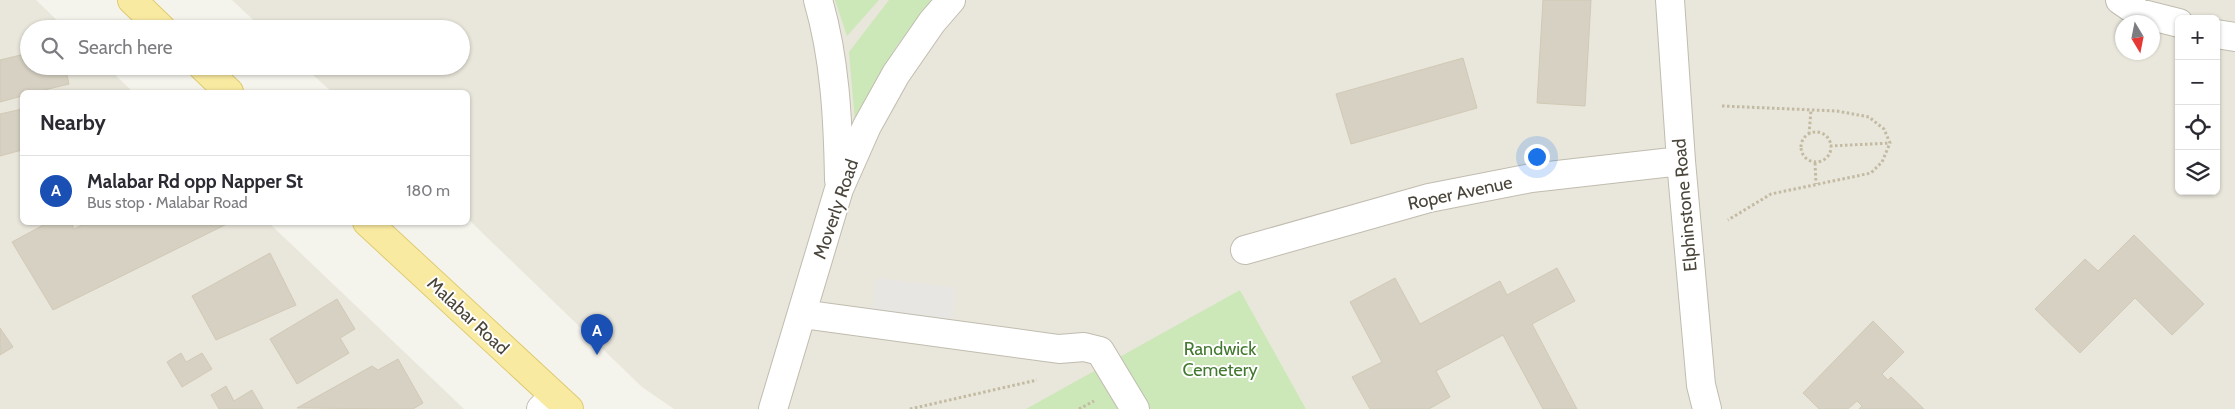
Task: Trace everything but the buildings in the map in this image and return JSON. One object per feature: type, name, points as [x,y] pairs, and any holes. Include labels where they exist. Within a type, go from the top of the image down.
[{"type":"main road","points":[[132,0],[153,20]]},
{"type":"main road","points":[[211,75],[227,90]]},
{"type":"main road","name":"Malabar Road","points":[[370,225],[555,405]]},
{"type":"street","points":[[818,0],[831,66],[838,123],[839,189]]},
{"type":"street","name":"Moverly Road","points":[[773,409],[839,189],[867,126],[896,74],[932,22],[951,0]]},
{"type":"street","name":"Elphinstone Road","points":[[1670,0],[1681,161],[1701,385],[1707,409]]},
{"type":"street","points":[[2120,0],[2139,13],[2175,23]]},
{"type":"street","points":[[2220,35],[2235,37]]},
{"type":"street","name":"Roper Avenue","points":[[1245,250],[1429,198],[1531,178],[1681,161]]},
{"type":"street","points":[[802,314],[1059,349],[1084,347],[1100,351],[1135,409]]},
{"type":"path","points":[[1722,106],[1811,110],[1869,116],[1884,129],[1890,144],[1882,162],[1871,172],[1771,194],[1728,220]]},
{"type":"path","points":[[1810,134],[1811,110]]},
{"type":"path","points":[[1814,132],[1823,134],[1830,146],[1830,151],[1825,160],[1815,163],[1805,158],[1801,150],[1803,140],[1810,134],[1814,132]]},
{"type":"path","points":[[1830,146],[1890,144]]},
{"type":"path","points":[[1815,163],[1816,184]]},
{"type":"path","points":[[910,409],[1047,378]]},
{"type":"shaded area","points":[[0,0],[36,0],[57,20],[20,20],[20,75],[115,75],[131,90],[20,90],[20,225],[271,225],[464,409],[0,409]]},
{"type":"shaded area","points":[[232,0],[2235,0],[2235,409],[1306,409],[1240,290],[1030,409],[674,409],[642,387],[470,221],[470,90],[330,90],[313,75],[470,75],[470,20],[253,20]]},
{"type":"shaded area","points":[[877,278],[956,288],[952,319],[872,309]]},
{"type":"green space","points":[[835,0],[879,0],[847,36]]},
{"type":"green space","points":[[889,0],[931,0],[896,47],[855,122],[849,52]]},
{"type":"green space","name":"Randwick Cemetery","points":[[1240,290],[1306,409],[1026,409]]},
{"type":"place","name":"Malabar Rd opp Napper St","points":[[597,355]]}]
